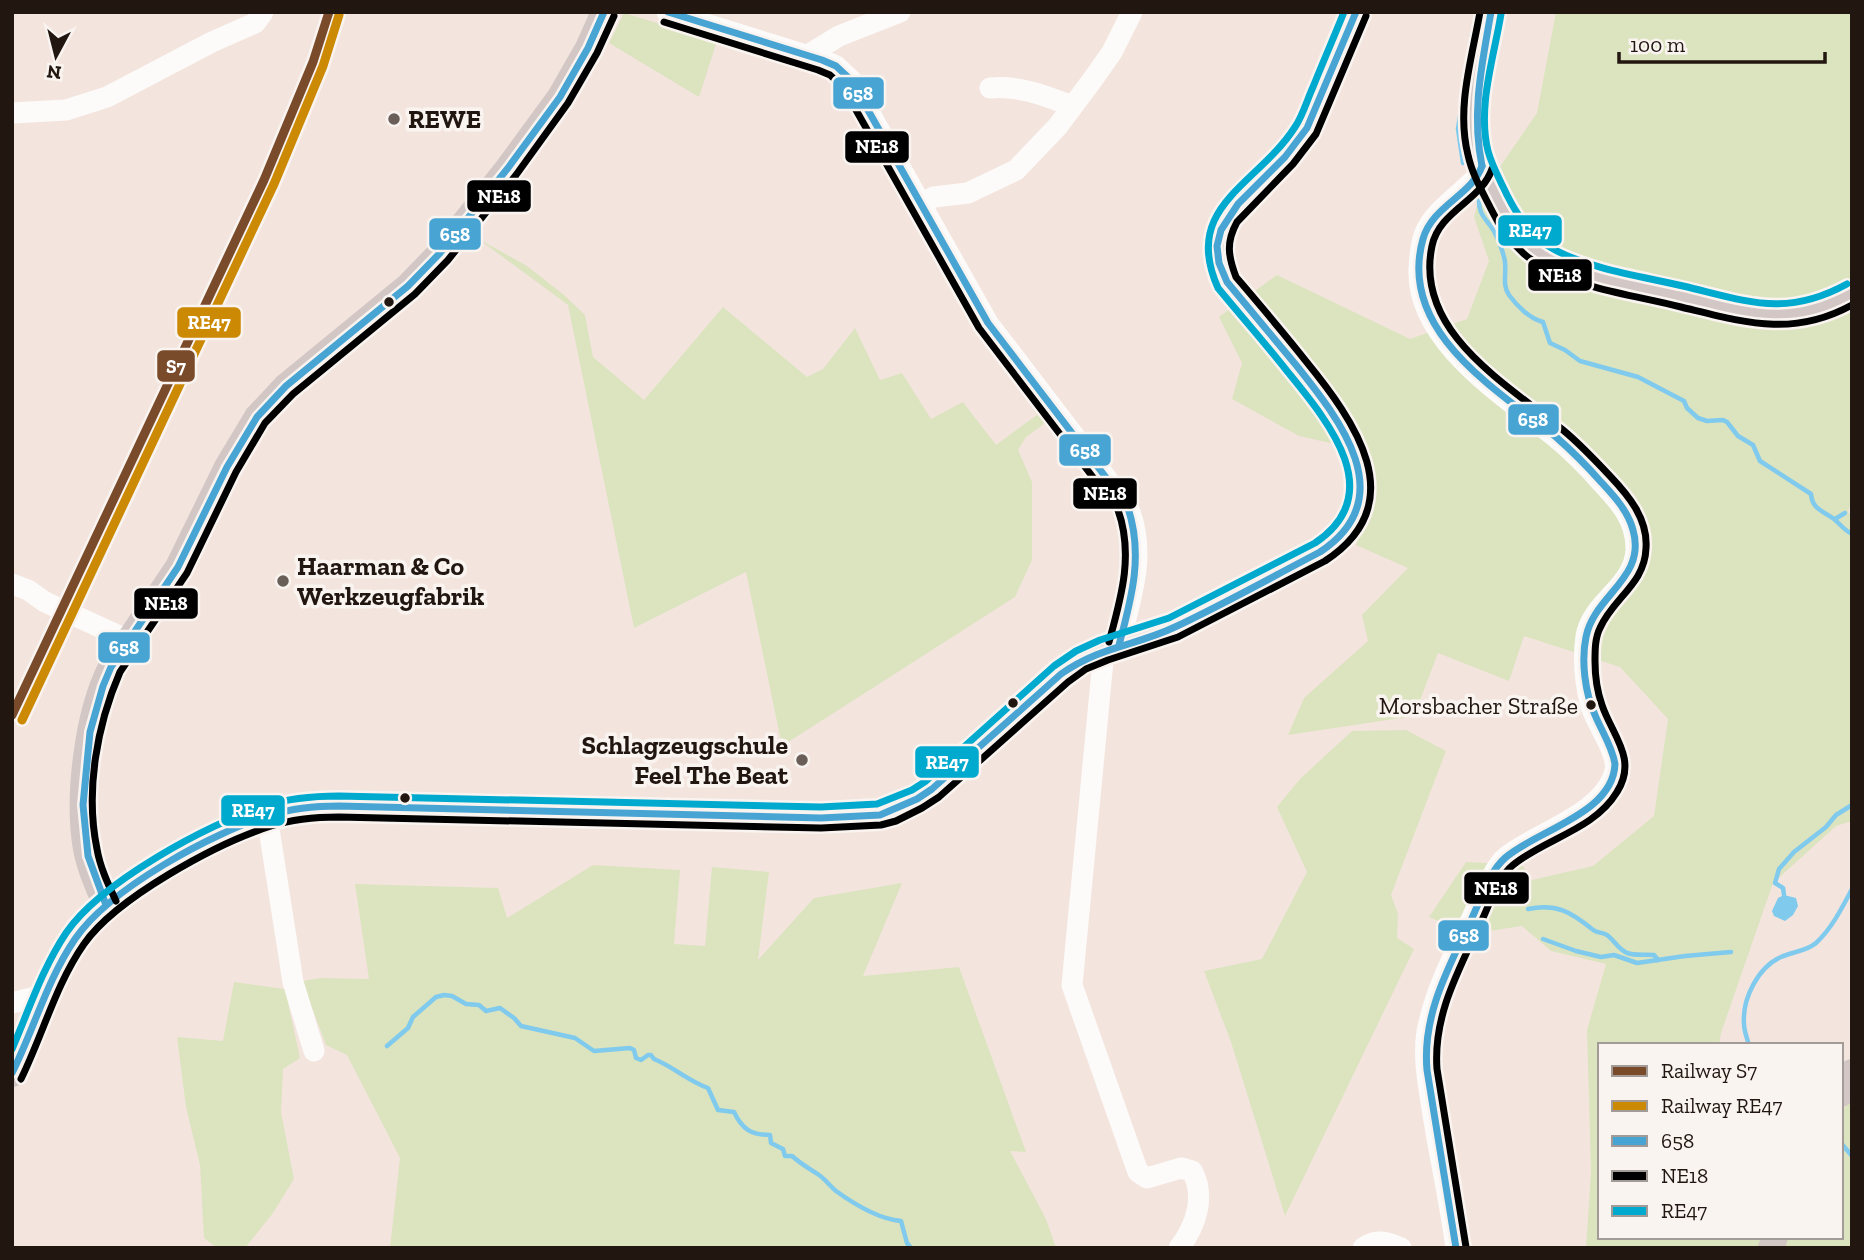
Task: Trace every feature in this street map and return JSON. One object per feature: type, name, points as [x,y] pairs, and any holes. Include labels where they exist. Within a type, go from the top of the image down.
[{"type":"main road","points":[[106,905],[93,877],[84,830],[87,758],[94,710],[102,685],[128,640],[177,567],[227,467],[257,417],[286,386],[408,286],[440,253],[528,143],[560,96],[588,48],[604,12]]},
{"type":"main road","points":[[12,1074],[47,994],[68,952],[88,921],[152,873],[267,816],[304,808],[338,806],[821,818],[890,814],[932,789],[1061,674],[1081,660],[1173,628],[1320,552],[1340,538],[1352,520],[1361,486],[1357,460],[1348,437],[1328,404],[1227,282],[1216,252],[1219,233],[1230,213],[1297,144],[1307,128],[1356,12]]},
{"type":"main road","points":[[1491,12],[1475,116],[1476,142],[1482,166],[1502,208],[1533,250],[1560,265],[1745,311],[1781,316],[1802,314],[1852,293]]},
{"type":"main road","points":[[1843,1090],[1852,1072]]},
{"type":"street","points":[[12,113],[53,112],[107,97],[212,41],[255,23],[263,12]]},
{"type":"street","points":[[667,12],[812,57],[836,66],[851,80],[988,323],[1123,499],[1130,512],[1137,533],[1137,563],[1112,648],[1072,985],[1138,1172],[1147,1178],[1181,1168],[1192,1171],[1199,1182],[1199,1201],[1189,1236],[1179,1248]]},
{"type":"street","points":[[812,57],[813,52],[839,36],[900,12]]},
{"type":"street","points":[[922,202],[934,197],[968,193],[1016,170],[1037,151],[1112,52],[1132,12]]},
{"type":"street","points":[[990,88],[1007,86],[1072,106]]},
{"type":"street","points":[[1456,1248],[1426,1071],[1427,1033],[1435,1000],[1452,958],[1505,858],[1572,820],[1611,782],[1616,768],[1614,757],[1594,715],[1587,687],[1587,633],[1604,603],[1623,583],[1636,558],[1632,525],[1618,500],[1558,440],[1466,363],[1429,315],[1420,288],[1423,238],[1429,224],[1479,175],[1482,166]]},
{"type":"street","points":[[12,584],[128,640]]},
{"type":"street","points":[[267,816],[293,982],[314,1051]]},
{"type":"street","points":[[12,1003],[47,994]]},
{"type":"street","points":[[1363,1248],[1372,1242],[1384,1241],[1401,1248]]},
{"type":"green space","points":[[1556,12],[1852,12],[1852,499],[1848,512],[1852,516],[1852,821],[1836,826],[1773,883],[1719,1043],[1598,1043],[1598,1239],[1843,1239],[1843,1111],[1852,1093],[1852,1248],[1586,1248],[1591,1172],[1587,1030],[1606,964],[1551,951],[1522,926],[1469,934],[1429,917],[1466,862],[1522,865],[1532,880],[1593,866],[1654,816],[1668,719],[1620,667],[1524,636],[1509,681],[1438,653],[1414,716],[1288,735],[1304,698],[1368,641],[1362,615],[1408,568],[1356,545],[1375,492],[1366,451],[1299,436],[1232,399],[1242,363],[1219,317],[1277,275],[1410,339],[1467,319],[1489,261],[1474,217],[1479,197],[1537,113]]},
{"type":"green space","points":[[624,13],[717,41],[699,97],[609,43]]},
{"type":"green space","points":[[477,238],[527,266],[585,315],[593,357],[644,400],[723,307],[807,377],[823,369],[855,328],[880,380],[902,373],[931,419],[963,402],[996,445],[1041,412],[1048,421],[1026,437],[1018,450],[1032,482],[1032,560],[1015,597],[782,746],[746,572],[634,628],[568,305]]},
{"type":"green space","points":[[1406,730],[1446,751],[1391,895],[1398,914],[1397,938],[1414,949],[1285,1216],[1231,1042],[1204,971],[1262,959],[1307,872],[1277,807],[1300,779],[1352,731]]},
{"type":"green space","points":[[593,865],[680,870],[674,944],[705,946],[712,867],[769,872],[758,960],[814,898],[902,883],[863,976],[959,967],[1026,1152],[1010,1151],[1046,1219],[1056,1248],[390,1248],[400,1158],[347,1055],[326,1045],[302,981],[321,978],[369,979],[355,884],[498,888],[507,918]]},
{"type":"green space","points":[[234,982],[285,989],[300,1058],[283,1069],[281,1112],[294,1179],[273,1213],[245,1248],[217,1248],[204,1238],[200,1165],[186,1107],[177,1037],[223,1041]]},
{"type":"water","points":[[1784,895],[1796,898],[1798,906],[1793,915],[1785,921],[1774,916],[1772,911],[1778,898]]},
{"type":"waterway","points":[[1466,78],[1472,34]]},
{"type":"waterway","points":[[1463,163],[1458,129],[1464,90]]},
{"type":"waterway","points":[[1479,197],[1481,212],[1494,231],[1503,254],[1507,291],[1524,312],[1543,322],[1550,343],[1580,361],[1638,377],[1684,401],[1687,408],[1698,418],[1727,422],[1738,436],[1753,445],[1760,461],[1811,494],[1822,512],[1852,534]]},
{"type":"waterway","points":[[1835,519],[1845,513]]},
{"type":"waterway","points":[[1784,895],[1783,888],[1775,883],[1779,869],[1836,815],[1852,805]]},
{"type":"waterway","points":[[1748,1043],[1744,1029],[1744,1014],[1749,994],[1759,976],[1765,968],[1785,955],[1816,943],[1832,924],[1852,889]]},
{"type":"waterway","points":[[1528,909],[1547,907],[1563,910],[1607,935],[1627,953],[1654,955],[1658,960]]},
{"type":"waterway","points":[[1543,939],[1576,951],[1601,957],[1614,955],[1637,963],[1731,952]]},
{"type":"waterway","points":[[387,1046],[408,1028],[413,1017],[436,997],[444,995],[452,996],[466,1004],[479,1005],[486,1011],[500,1008],[521,1026],[575,1038],[594,1051],[630,1048],[634,1050],[636,1058],[641,1060],[651,1055],[708,1088],[718,1110],[734,1112],[748,1130],[770,1135],[771,1143],[783,1149],[785,1156],[792,1156],[858,1206],[901,1221],[911,1248]]},
{"type":"waterway","points":[[1843,1145],[1852,1156]]},
{"type":"rail line","name":"S7","points":[[12,715],[264,180],[313,62],[329,12]]},
{"type":"rail line","name":"RE47","points":[[22,720],[274,184],[323,66],[339,15]]},
{"type":"transit line","name":"658","points":[[106,905],[88,856],[83,805],[90,732],[111,667],[178,567],[227,467],[257,417],[286,386],[408,286],[440,253],[560,97],[588,48],[604,12]]},
{"type":"transit line","name":"658","points":[[668,12],[822,60],[836,66],[851,80],[988,323],[1127,505],[1135,540],[1135,558],[1132,592],[1119,645]]},
{"type":"transit line","name":"RE47","points":[[12,1049],[50,961],[66,933],[82,914],[103,895],[156,858],[214,826],[241,815],[283,801],[330,796],[821,807],[877,804],[912,790],[926,781],[1054,666],[1076,651],[1100,640],[1169,618],[1315,543],[1337,523],[1348,502],[1349,479],[1344,456],[1318,411],[1218,288],[1209,260],[1209,236],[1216,216],[1229,198],[1280,147],[1298,122],[1344,12]]},
{"type":"transit line","name":"658","points":[[12,1073],[56,971],[75,939],[91,920],[137,882],[164,865],[247,823],[288,811],[330,806],[821,818],[880,815],[917,799],[932,789],[1061,674],[1076,665],[1104,652],[1175,627],[1320,552],[1344,531],[1357,508],[1360,484],[1355,459],[1345,434],[1330,410],[1227,282],[1219,263],[1217,246],[1221,230],[1238,204],[1285,157],[1307,128],[1356,12]]},
{"type":"transit line","name":"NE18","points":[[1480,12],[1464,101],[1468,155],[1475,176],[1496,218],[1507,236],[1530,258],[1548,270],[1596,288],[1747,322],[1788,324],[1809,321],[1852,305]]},
{"type":"transit line","name":"658","points":[[1482,166],[1478,108],[1481,70],[1491,12]]},
{"type":"transit line","name":"RE47","points":[[1501,14],[1485,100],[1485,134],[1490,157],[1507,195],[1521,219],[1539,239],[1555,250],[1601,268],[1747,301],[1785,304],[1804,301],[1847,284]]},
{"type":"transit line","name":"NE18","points":[[116,901],[98,856],[92,804],[99,736],[120,672],[187,573],[236,472],[265,423],[293,394],[415,294],[448,260],[516,175],[568,103],[597,53],[614,16]]},
{"type":"transit line","name":"NE18","points":[[21,1079],[65,976],[84,944],[99,926],[169,874],[249,834],[288,822],[330,817],[821,828],[881,825],[896,821],[939,797],[1086,669],[1178,637],[1325,561],[1352,538],[1366,514],[1371,488],[1367,461],[1356,435],[1324,383],[1236,277],[1231,262],[1230,243],[1237,222],[1293,164],[1316,134],[1366,16]]},
{"type":"transit line","name":"NE18","points":[[664,22],[818,70],[830,75],[843,87],[979,328],[1118,510],[1125,543],[1124,576],[1109,642]]},
{"type":"transit line","name":"658","points":[[1456,1248],[1427,1070],[1433,1010],[1486,886],[1499,864],[1519,848],[1588,808],[1601,796],[1611,781],[1615,764],[1589,697],[1584,666],[1585,646],[1591,622],[1626,574],[1633,561],[1635,547],[1628,516],[1611,493],[1562,442],[1506,399],[1457,354],[1438,329],[1424,302],[1419,272],[1423,239],[1435,218],[1470,185],[1482,166]]},
{"type":"transit line","name":"NE18","points":[[1466,1247],[1437,1069],[1443,1011],[1464,958],[1507,870],[1526,856],[1596,816],[1617,792],[1623,780],[1625,769],[1621,747],[1606,716],[1598,689],[1596,644],[1598,632],[1606,617],[1640,571],[1646,548],[1644,527],[1624,492],[1569,435],[1492,374],[1470,353],[1451,330],[1437,305],[1430,277],[1432,246],[1436,234],[1451,215],[1479,190],[1492,169]]},
{"type":"place","name":"REWE","points":[[394,119]]},
{"type":"place","name":"Haarman & Co Werkzeugfabrik","points":[[283,581]]},
{"type":"place","name":"Morsbacher Straße","points":[[1591,705]]},
{"type":"place","name":"Schlagzeugschule Feel The Beat","points":[[802,760]]}]
